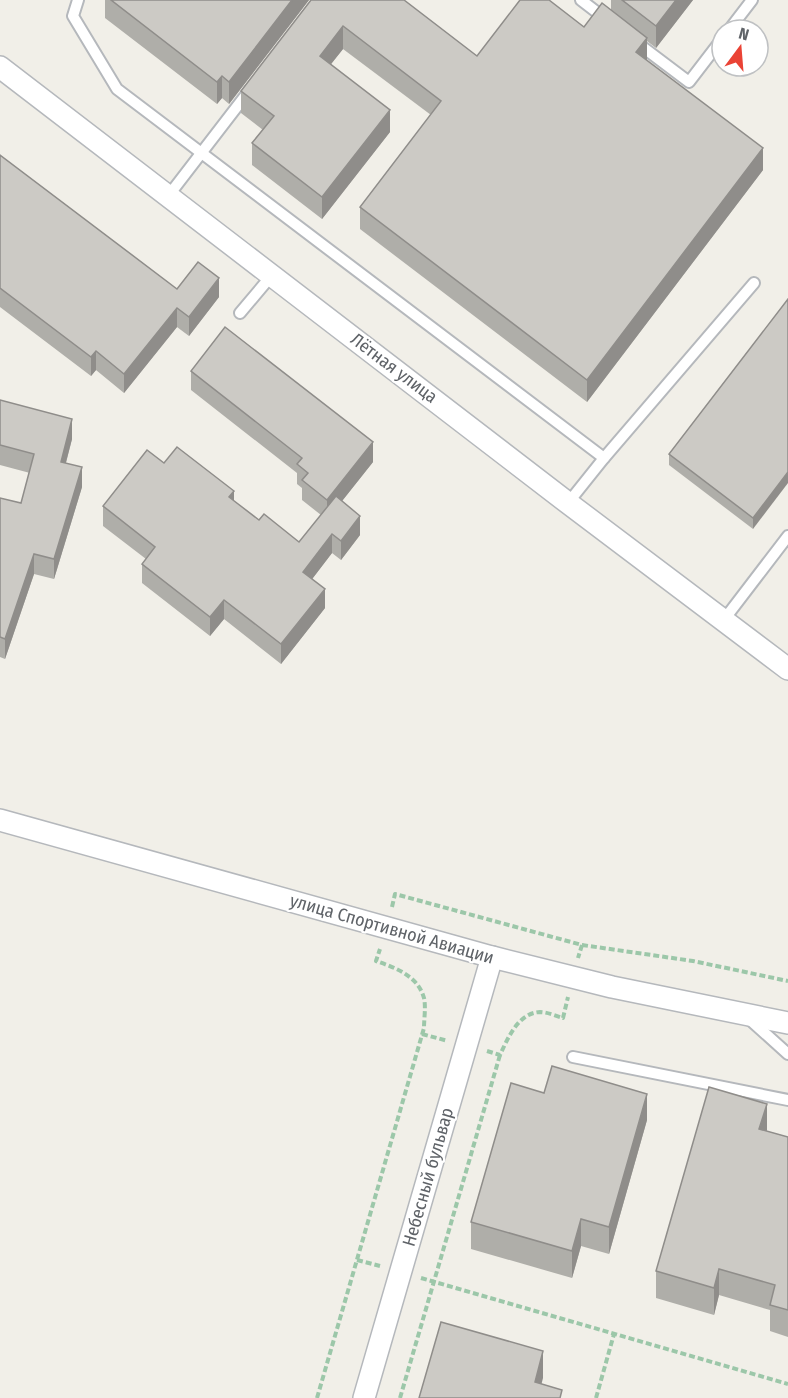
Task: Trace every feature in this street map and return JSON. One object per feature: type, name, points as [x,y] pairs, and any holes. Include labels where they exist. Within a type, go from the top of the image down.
[{"type":"street","name":"Лётная улица","points":[[0,67],[788,669]]},
{"type":"street","name":"улица Спортивной Авиации","points":[[0,820],[492,957],[612,987],[788,1023]]},
{"type":"street","name":"Небесный бульвар","points":[[364,1398],[492,957]]},
{"type":"lane","points":[[78,0],[73,16],[117,89],[603,458]]},
{"type":"lane","points":[[581,0],[689,82],[710,55]]},
{"type":"lane","points":[[738,18],[752,0]]},
{"type":"lane","points":[[169,195],[257,81]]},
{"type":"lane","points":[[240,313],[272,274]]},
{"type":"lane","points":[[568,503],[603,458],[754,283]]},
{"type":"lane","points":[[723,621],[788,536]]},
{"type":"lane","points":[[742,1013],[788,1054]]},
{"type":"lane","points":[[573,1057],[788,1100]]},
{"type":"path","points":[[318,1398],[424,1028],[424,999],[418,986],[403,970],[376,961],[395,894]]},
{"type":"path","points":[[582,945],[693,961],[788,981]]},
{"type":"path","points":[[400,1398],[500,1055]]},
{"type":"path","points":[[357,1260],[788,1384]]},
{"type":"path","points":[[597,1398],[615,1334]]},
{"type":"building","points":[[111,0],[292,0],[229,82],[222,76],[217,82]]},
{"type":"building","points":[[311,0],[404,0],[477,56],[520,0],[549,0],[584,27],[602,3],[647,38],[636,52],[763,148],[587,380],[360,207],[441,101],[343,26],[320,56],[390,110],[322,197],[252,143],[274,116],[241,91]]},
{"type":"building","points":[[622,0],[676,0],[656,26]]},
{"type":"building","points":[[0,155],[177,289],[198,262],[219,278],[189,317],[177,308],[124,374],[96,351],[91,357],[0,288]]},
{"type":"building","points":[[788,299],[788,472],[753,518],[669,454]]},
{"type":"building","points":[[225,327],[373,442],[327,500],[302,480],[308,473],[297,464],[302,458],[191,371]]},
{"type":"building","points":[[0,400],[72,419],[61,462],[82,467],[54,559],[34,554],[5,639],[0,637],[0,498],[21,503],[34,454],[0,445]]},
{"type":"building","points":[[177,447],[234,491],[229,497],[259,520],[264,514],[299,542],[336,496],[360,516],[341,541],[332,534],[303,572],[325,589],[281,644],[224,600],[210,617],[142,564],[155,547],[103,506],[147,450],[164,463]]},
{"type":"building","points":[[552,1066],[647,1094],[609,1227],[581,1219],[572,1251],[471,1222],[511,1083],[544,1093]]},
{"type":"building","points":[[709,1087],[767,1104],[759,1129],[788,1137],[788,1310],[770,1305],[775,1285],[719,1269],[714,1288],[656,1271]]},
{"type":"building","points":[[441,1322],[543,1351],[535,1382],[562,1390],[560,1398],[419,1398]]}]
